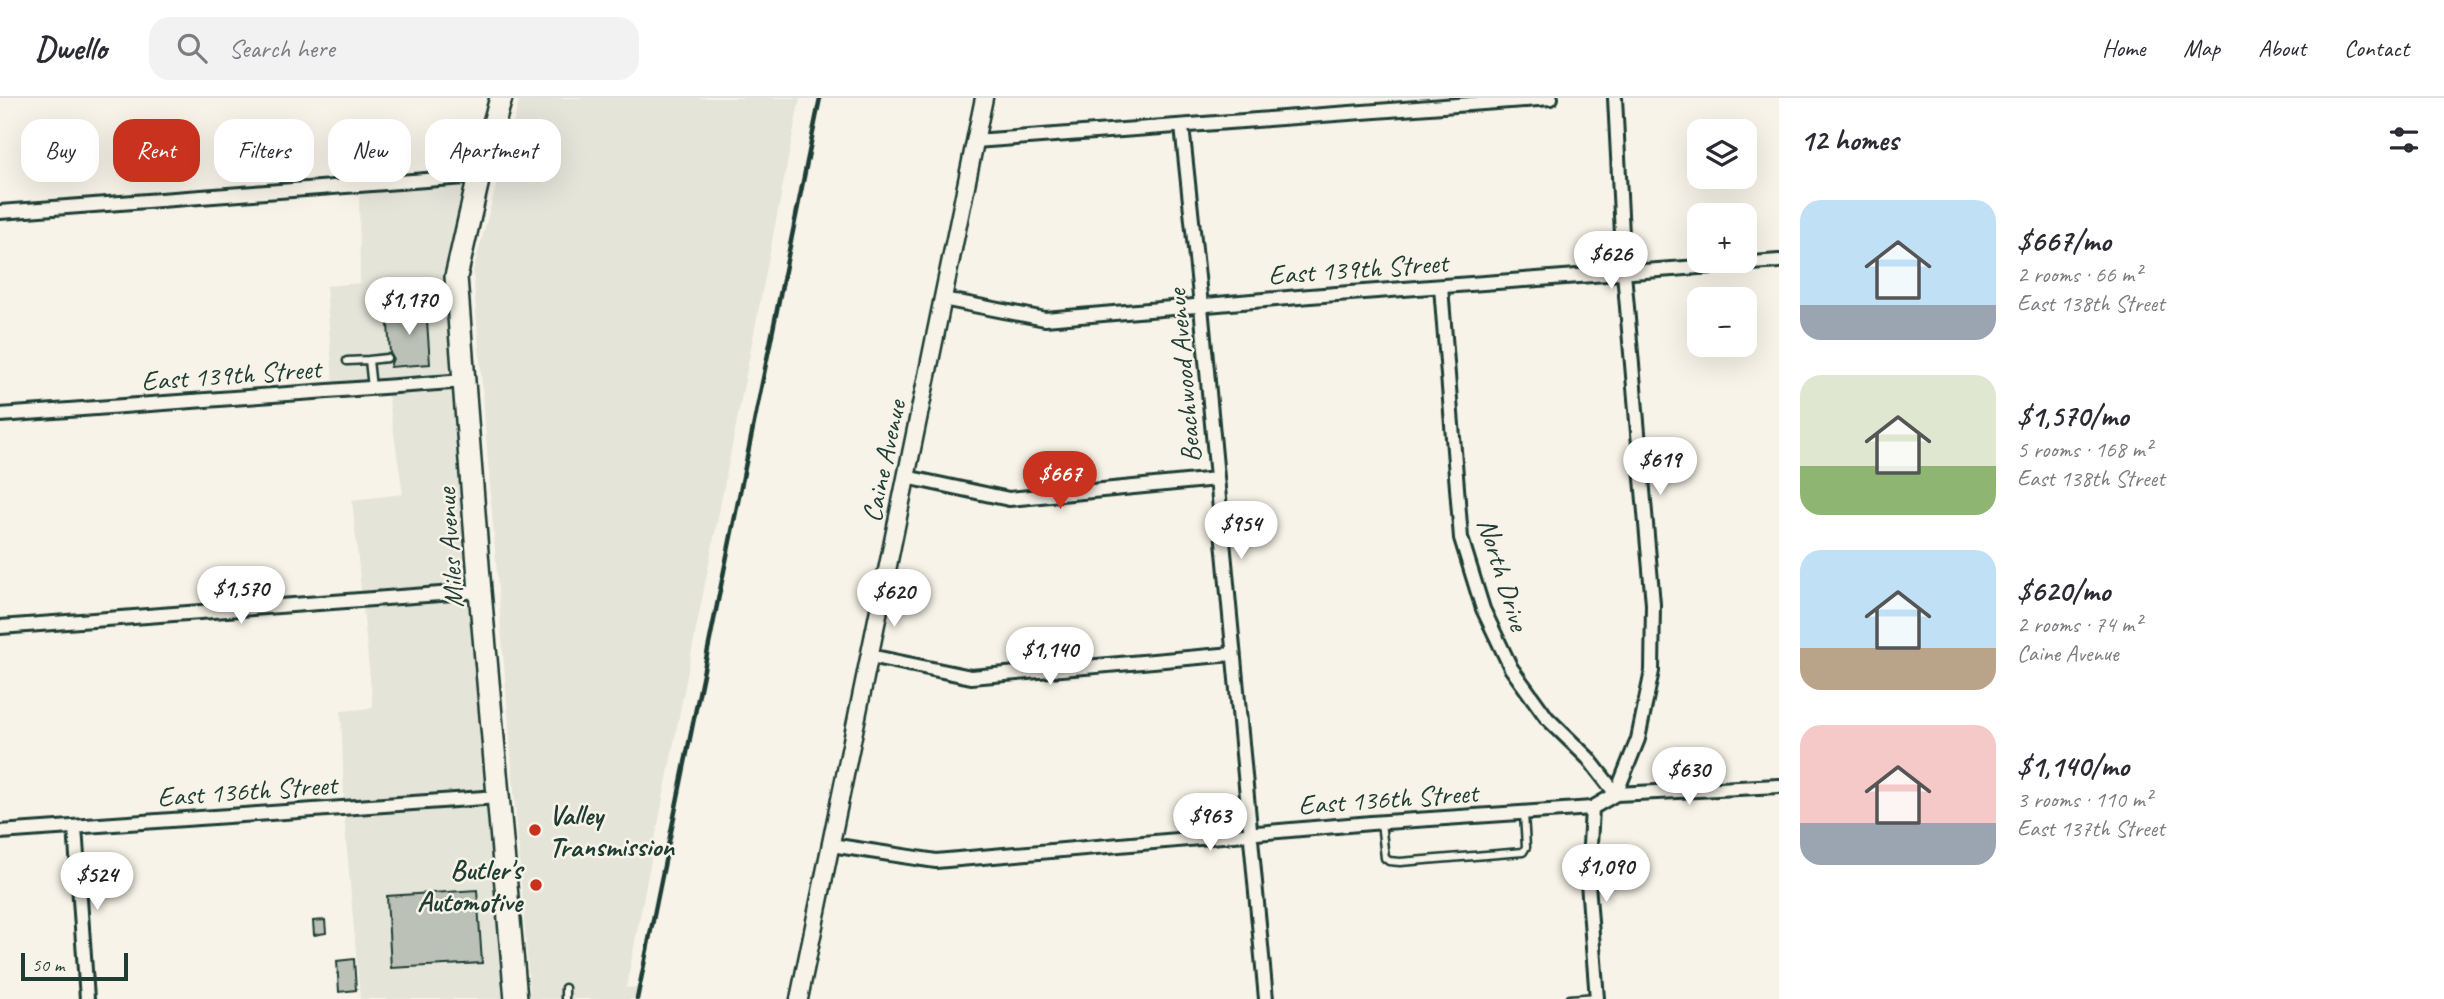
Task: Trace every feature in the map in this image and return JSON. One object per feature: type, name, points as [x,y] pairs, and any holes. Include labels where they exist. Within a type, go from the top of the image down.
[{"type":"main road","name":"Miles Avenue","points":[[495,119],[501,98]]},
{"type":"main road","name":"Miles Avenue","points":[[478,182],[456,277],[516,999]]},
{"type":"street","name":"Caine Avenue","points":[[799,999],[984,98]]},
{"type":"street","points":[[975,141],[1551,98]]},
{"type":"street","points":[[1615,98],[1624,273],[1653,604],[1649,684],[1638,738],[1616,794]]},
{"type":"street","name":"Beachwood Avenue","points":[[1182,126],[1266,999]]},
{"type":"street","points":[[0,212],[425,180]]},
{"type":"street","name":"East 139th Street","points":[[943,299],[1045,319],[1779,261]]},
{"type":"street","name":"North Drive","points":[[1441,287],[1461,538],[1483,609],[1511,668],[1547,718],[1588,758],[1616,794]]},
{"type":"street","name":"East 139th Street","points":[[0,415],[465,381]]},
{"type":"street","points":[[906,477],[1009,499],[1217,478]]},
{"type":"street","points":[[0,627],[480,591]]},
{"type":"street","points":[[870,656],[971,677],[1233,654]]},
{"type":"street","name":"East 136th Street","points":[[831,845],[936,861],[1381,822],[1592,808],[1616,794],[1779,786]]},
{"type":"street","name":"East 136th Street","points":[[0,832],[498,797]]},
{"type":"street","points":[[1592,808],[1588,883],[1597,998]]},
{"type":"street","points":[[75,827],[87,999]]},
{"type":"lane","points":[[347,361],[387,358]]},
{"type":"lane","points":[[369,360],[372,388]]},
{"type":"lane","points":[[1381,822],[1385,858],[1389,861],[1413,861],[1523,852],[1524,814]]},
{"type":"lane","points":[[565,988],[565,999]]},
{"type":"lane","points":[[1570,999],[1597,998]]},
{"type":"shaded area","points":[[520,98],[800,98],[626,988],[639,987],[637,999],[360,999],[345,827],[341,711],[373,708],[352,500],[403,494],[388,395],[334,397],[326,286],[360,283],[359,185],[425,180],[478,182],[456,277],[517,997],[530,995],[473,271],[497,182],[561,182],[561,119],[514,119]]},
{"type":"building","points":[[426,307],[430,364],[390,367],[393,358],[390,353],[387,310]]},
{"type":"building","points":[[477,890],[482,963],[391,968],[387,896]]},
{"type":"building","points":[[325,920],[326,933],[314,935],[313,921]]},
{"type":"building","points":[[354,959],[356,990],[339,992],[337,961]]},
{"type":"railway","points":[[637,999],[820,98]]},
{"type":"place","name":"Valley Transmission","points":[[535,830]]},
{"type":"place","name":"Butler's Automotive","points":[[536,885]]}]
